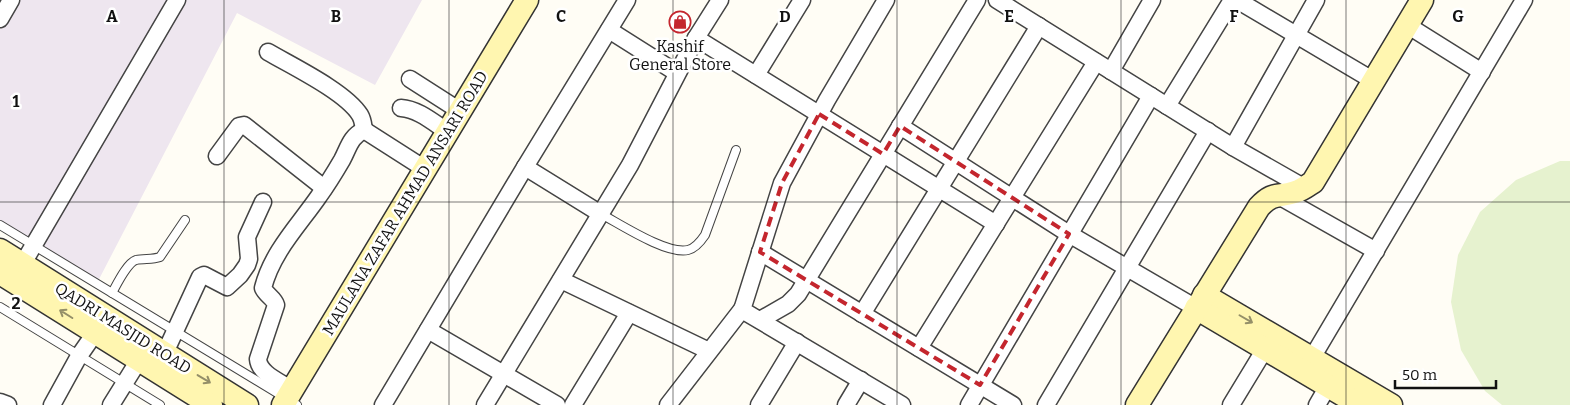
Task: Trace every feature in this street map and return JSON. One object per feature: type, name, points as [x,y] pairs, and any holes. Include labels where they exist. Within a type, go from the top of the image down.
[{"type":"street","points":[[0,19],[11,0]]},
{"type":"street","points":[[17,266],[177,0]]},
{"type":"street","name":"MAULANA ZAFAR AHMAD ANSARI ROAD","points":[[290,400],[527,0]]},
{"type":"street","points":[[383,405],[627,0]]},
{"type":"street","points":[[485,405],[630,166],[677,73],[720,0]]},
{"type":"street","points":[[756,75],[802,0]]},
{"type":"street","points":[[668,405],[743,308],[782,183],[819,114],[886,0]]},
{"type":"street","points":[[760,320],[788,304],[798,294],[977,0]]},
{"type":"street","points":[[997,0],[1232,147],[1305,188]]},
{"type":"street","points":[[1111,71],[1152,0]]},
{"type":"street","points":[[1167,106],[1232,0]]},
{"type":"street","points":[[1237,0],[1374,81]]},
{"type":"street","points":[[1232,147],[1316,0]]},
{"type":"street","points":[[1136,405],[1259,207],[1267,199],[1277,195],[1294,193],[1313,182],[1422,0]]},
{"type":"street","points":[[1308,365],[1524,0]]},
{"type":"street","points":[[1407,25],[1482,72]]},
{"type":"street","points":[[862,314],[1040,26]]},
{"type":"street","points":[[609,30],[677,73]]},
{"type":"street","points":[[696,38],[996,224]]},
{"type":"street","points":[[268,52],[318,80],[352,105],[360,115],[364,130],[425,170]]},
{"type":"street","points":[[919,348],[1096,62]]},
{"type":"street","points":[[410,79],[460,111]]},
{"type":"street","points":[[969,405],[1152,96]]},
{"type":"street","points":[[401,108],[418,113],[448,132]]},
{"type":"street","points":[[217,156],[239,126],[244,125],[324,188]]},
{"type":"street","points":[[900,126],[1069,234],[1127,267],[1200,301],[1308,365],[1391,405]]},
{"type":"street","points":[[290,400],[258,364],[276,305],[274,300],[264,292],[263,288],[278,254],[292,231],[324,188],[342,160],[350,141],[356,134],[364,130]]},
{"type":"street","points":[[1046,405],[1208,131]]},
{"type":"street","points":[[525,167],[601,214]]},
{"type":"street","points":[[1277,195],[1376,252]]},
{"type":"street","points":[[164,354],[191,293],[202,275],[227,287],[245,269],[249,260],[247,237],[263,202]]},
{"type":"street","name":"QADRI MASJID ROAD","points":[[0,250],[95,333],[212,405]]},
{"type":"street","points":[[760,252],[1013,405]]},
{"type":"street","name":"QADRI MASJID ROAD","points":[[17,266],[246,405]]},
{"type":"street","points":[[561,280],[709,352]]},
{"type":"street","points":[[1200,301],[1265,349],[1308,365],[1322,396],[1360,405]]},
{"type":"street","points":[[743,308],[742,310],[902,405]]},
{"type":"street","points":[[573,405],[629,313]]},
{"type":"street","points":[[428,330],[557,405]]},
{"type":"street","points":[[52,405],[79,356],[95,333]]},
{"type":"street","points":[[759,405],[797,342]]},
{"type":"street","points":[[1231,405],[1265,349]]},
{"type":"street","points":[[111,405],[139,360]]},
{"type":"street","points":[[846,405],[861,380]]},
{"type":"street","points":[[0,402],[8,405]]},
{"type":"lane","points":[[601,214],[659,245],[677,250],[688,250],[698,245],[705,235],[736,150]]},
{"type":"lane","points":[[112,293],[130,263],[136,260],[160,257],[185,220]]},
{"type":"lane","points":[[0,225],[17,266],[112,293],[290,400]]},
{"type":"lane","points":[[0,308],[160,405]]},
{"type":"highlighted area","points":[[819,114],[883,154],[900,126],[1069,234],[980,385],[760,252],[782,183]]},
{"type":"shaded area","points":[[0,0],[422,0],[375,85],[237,13],[96,285],[0,225]]},
{"type":"green space","points":[[1560,161],[1570,161],[1570,405],[1502,405],[1485,391],[1461,350],[1451,302],[1458,255],[1480,212],[1516,180]]},
{"type":"place","name":"Kashif General Store","points":[[680,22]]}]
